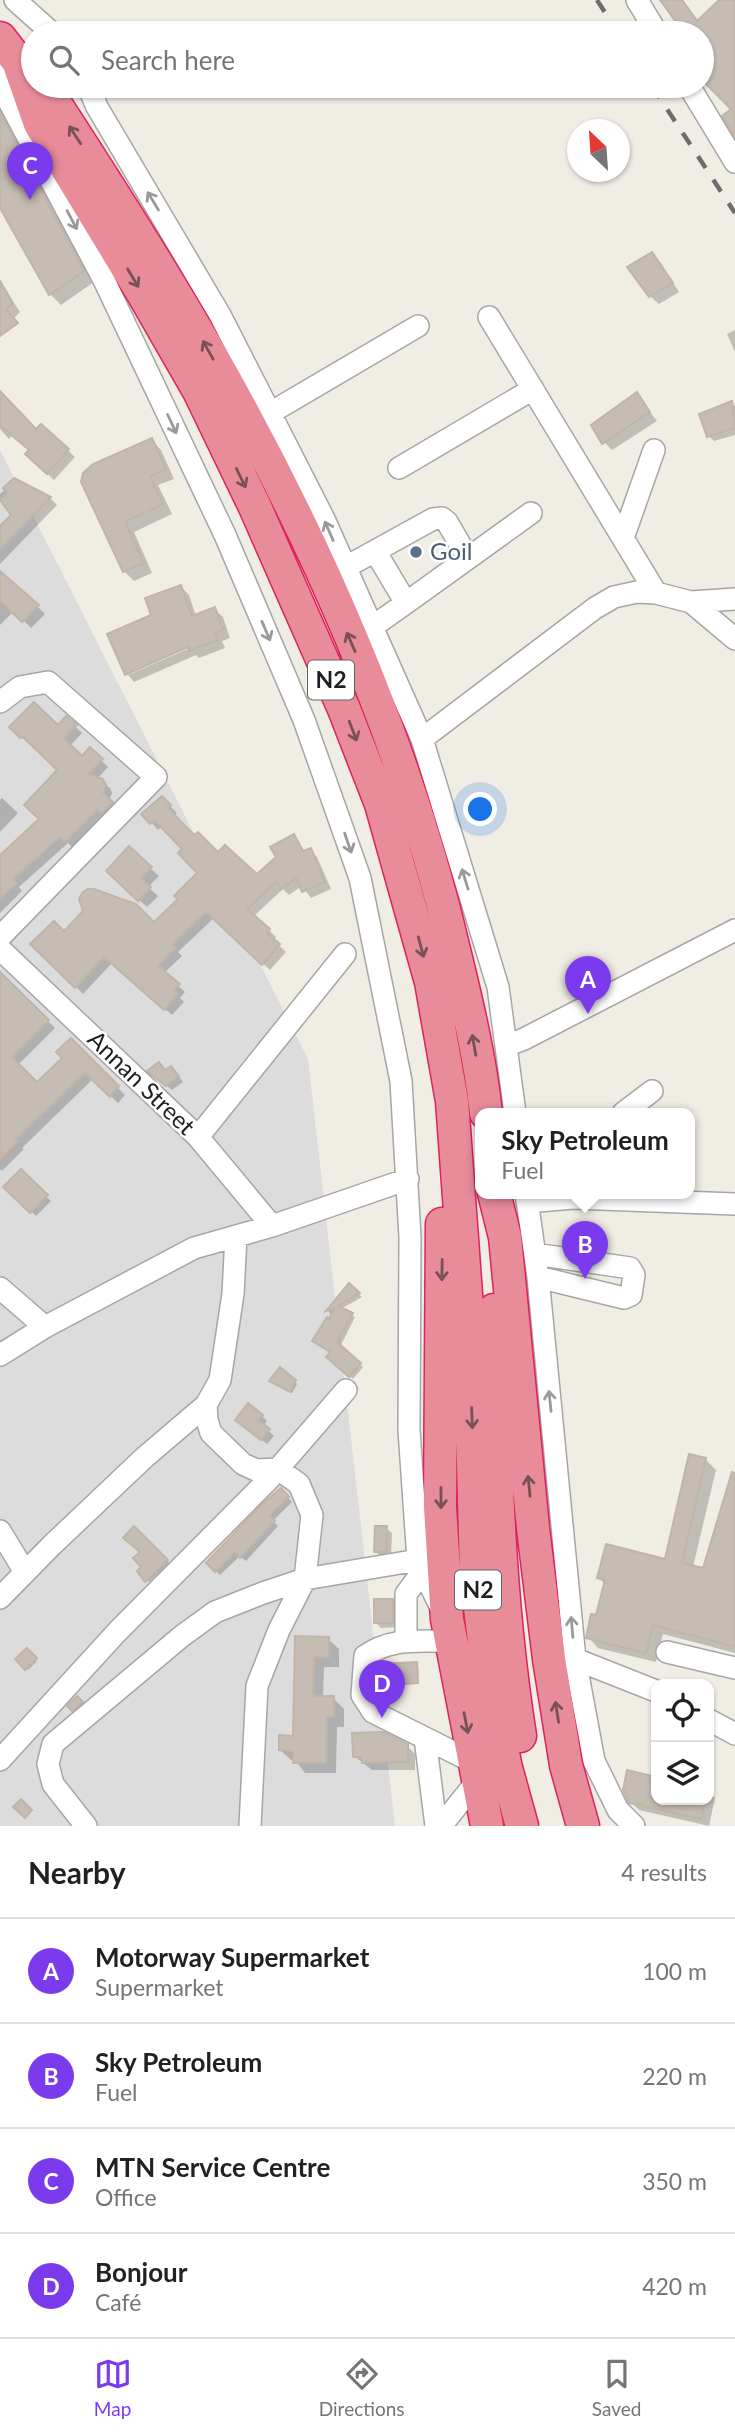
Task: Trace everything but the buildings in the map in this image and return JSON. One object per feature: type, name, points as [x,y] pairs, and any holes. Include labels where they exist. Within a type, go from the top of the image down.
[{"type":"highway","name":"N2","points":[[0,38],[21,73]]},
{"type":"highway","name":"N2","points":[[31,98],[40,124],[199,391],[255,508],[344,709],[381,804],[431,982],[452,1101],[482,1352],[503,1606],[522,1746],[542,1826]]},
{"type":"highway","name":"N2","points":[[47,98],[58,108],[113,193],[204,343],[266,457],[329,589],[399,756],[441,892],[465,994],[485,1108]]},
{"type":"highway","points":[[431,982],[429,1019],[443,1184],[440,1507],[449,1630],[487,1826]]},
{"type":"highway","name":"N2","points":[[494,1199],[482,1352],[477,1573],[489,1684],[506,1768],[522,1826]]},
{"type":"highway","points":[[496,1199],[505,1237],[533,1528],[549,1659],[566,1765],[583,1826]]},
{"type":"highway","points":[[566,1765],[608,1818]]},
{"type":"street","points":[[0,9],[6,0]]},
{"type":"street","points":[[15,0],[39,21]]},
{"type":"street","points":[[637,0],[650,21]]},
{"type":"street","points":[[21,78],[5,94],[104,279],[225,535],[304,720],[360,878],[401,1081],[410,1237],[409,1430],[421,1566],[449,1630],[407,1642],[389,1643],[365,1656],[362,1695],[373,1712],[425,1738],[475,1771],[441,1826]]},
{"type":"street","points":[[93,98],[220,315],[324,519],[422,739],[498,987],[514,1108]]},
{"type":"street","points":[[696,98],[735,162]]},
{"type":"street","points":[[489,317],[656,593]]},
{"type":"street","points":[[270,413],[418,326]]},
{"type":"street","points":[[399,468],[533,389]]},
{"type":"street","points":[[623,538],[654,450]]},
{"type":"street","points":[[372,626],[531,513]]},
{"type":"street","points":[[346,567],[433,519],[442,518],[468,558]]},
{"type":"street","points":[[375,551],[406,603]]},
{"type":"street","points":[[422,739],[595,608],[614,597],[637,592],[656,593],[691,602],[712,603],[735,599]]},
{"type":"street","points":[[691,602],[735,639]]},
{"type":"street","points":[[0,702],[20,687],[48,682],[156,777],[0,937]]},
{"type":"street","points":[[506,1046],[735,930]]},
{"type":"street","name":"Annan Street","points":[[0,949],[198,1137],[272,1226]]},
{"type":"street","points":[[198,1137],[345,954]]},
{"type":"street","points":[[630,1108],[652,1091]]},
{"type":"street","points":[[0,1354],[45,1327],[194,1248],[272,1226],[408,1180]]},
{"type":"street","points":[[527,1199],[538,1277],[575,1659],[594,1761],[608,1818],[634,1826]]},
{"type":"street","points":[[642,1199],[735,1203]]},
{"type":"street","points":[[0,1598],[145,1457],[206,1405],[220,1380],[233,1294],[236,1236]]},
{"type":"street","points":[[535,1254],[629,1268],[634,1275],[631,1295],[624,1298],[538,1277]]},
{"type":"street","points":[[0,1288],[45,1327]]},
{"type":"street","points":[[0,1760],[117,1632],[278,1469],[346,1390]]},
{"type":"street","points":[[206,1405],[211,1433],[243,1464],[256,1470],[278,1469],[299,1484],[312,1515],[305,1579],[279,1630],[257,1686],[250,1826]]},
{"type":"street","points":[[0,1531],[25,1572]]},
{"type":"street","points":[[86,1826],[53,1784],[48,1764],[53,1744],[182,1636],[215,1612],[305,1579],[421,1566]]},
{"type":"street","points":[[407,1642],[406,1594],[421,1566]]},
{"type":"street","points":[[667,1652],[735,1668]]},
{"type":"street","points":[[575,1659],[651,1689]]},
{"type":"street","points":[[714,1723],[735,1734]]},
{"type":"street","points":[[425,1738],[436,1826]]},
{"type":"shaded area","points":[[0,450],[308,1059],[395,1826],[0,1826]]},
{"type":"railway","points":[[597,0],[610,21]]},
{"type":"railway","points":[[660,98],[735,213]]},
{"type":"place","name":"MTN Service Centre","points":[[30,200]]},
{"type":"place","name":"Goil","points":[[416,552]]},
{"type":"place","name":"Motorway Supermarket","points":[[588,1014]]},
{"type":"place","name":"Sky Petroleum","points":[[585,1279]]},
{"type":"place","name":"Bonjour","points":[[382,1718]]}]
